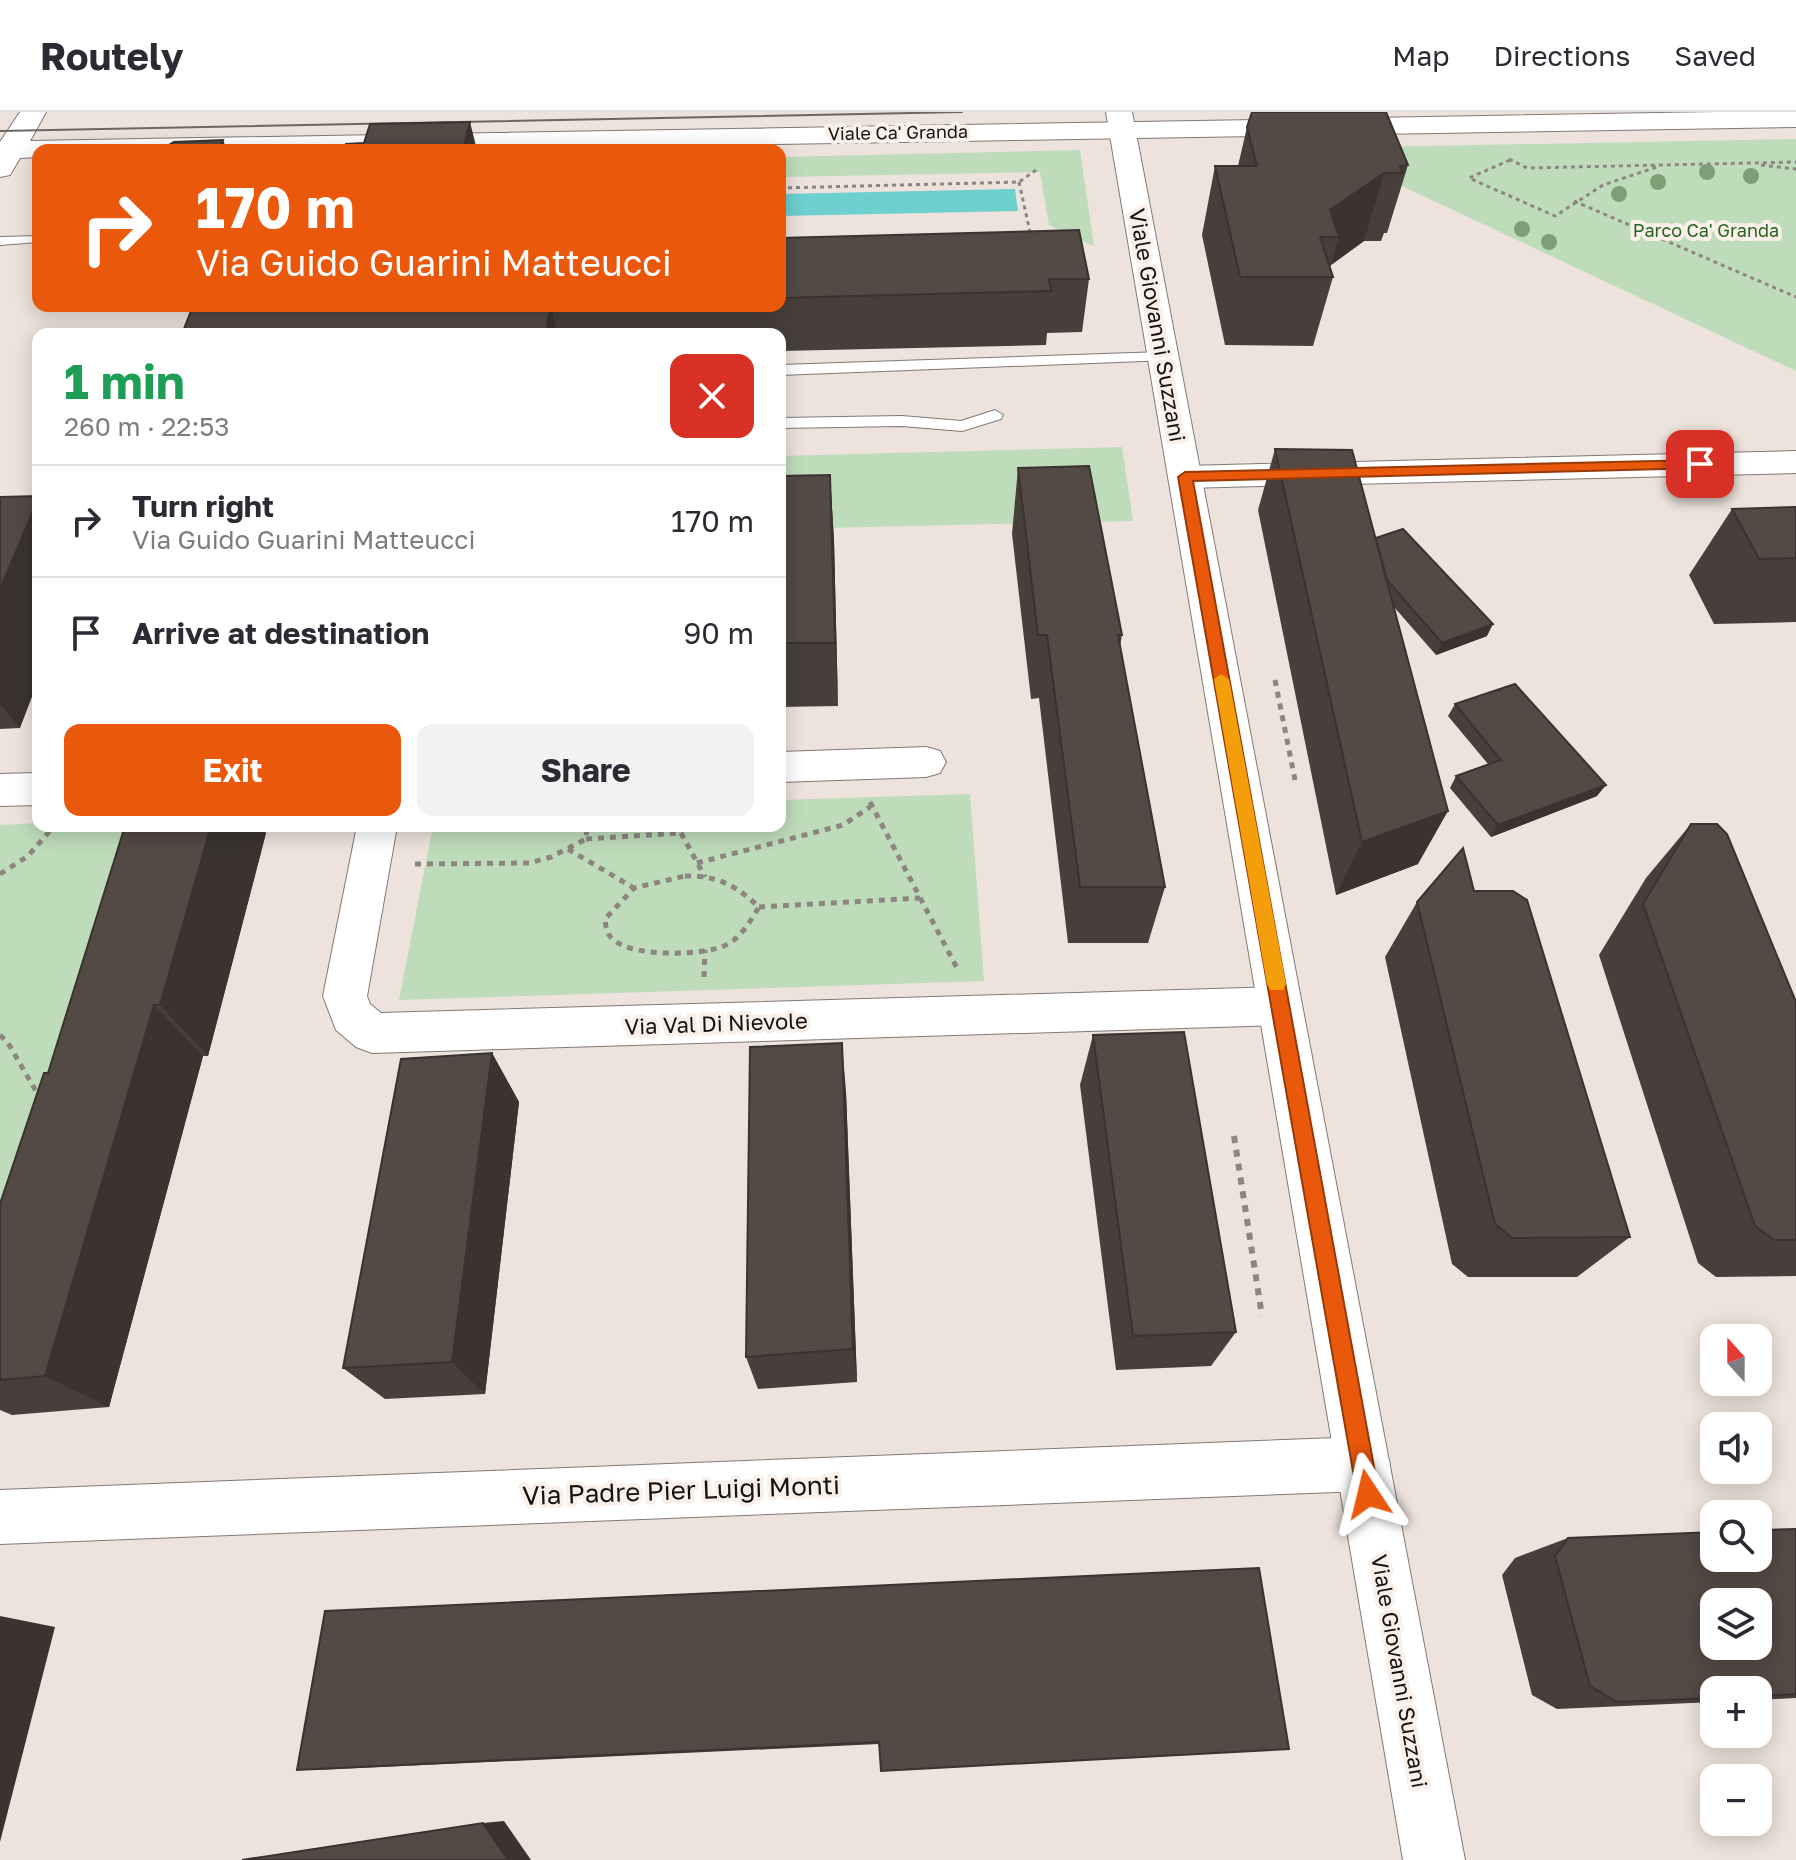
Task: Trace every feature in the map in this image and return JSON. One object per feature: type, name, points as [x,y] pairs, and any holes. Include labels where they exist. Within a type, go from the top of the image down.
[{"type":"street","points":[[4,156],[33,112]]},
{"type":"street","name":"Viale Ca' Granda","points":[[376,144],[1121,120],[1796,119]]},
{"type":"street","name":"Viale Giovanni Suzzani","points":[[1121,120],[1434,1860]]},
{"type":"street","name":"Viale Ca' Granda","points":[[4,156],[32,155]]},
{"type":"street","points":[[1185,477],[1796,462]]},
{"type":"street","points":[[786,767],[926,762]]},
{"type":"street","points":[[0,790],[32,789]]},
{"type":"street","name":"Via Val Di Nievole","points":[[376,832],[345,996],[352,1016],[372,1033],[1280,1006]]},
{"type":"street","name":"Via Padre Pier Luigi Monti","points":[[0,1517],[1363,1464]]},
{"type":"lane","points":[[0,241],[32,239]]},
{"type":"lane","points":[[786,370],[1163,357]]},
{"type":"lane","points":[[786,423],[902,421],[962,426],[995,415]]},
{"type":"path","points":[[1500,155],[1527,168],[1796,162]]},
{"type":"path","points":[[1511,159],[1469,178],[1555,216],[1602,184],[1629,173],[1670,165]]},
{"type":"path","points":[[1736,163],[1796,169]]},
{"type":"path","points":[[786,188],[1019,182],[1044,165]]},
{"type":"path","points":[[1019,182],[1030,232]]},
{"type":"path","points":[[1574,201],[1796,297]]},
{"type":"path","points":[[1275,680],[1295,780]]},
{"type":"path","points":[[868,793],[870,807],[961,976]]},
{"type":"path","points":[[697,863],[843,825],[870,807]]},
{"type":"path","points":[[0,874],[28,856],[49,832]]},
{"type":"path","points":[[586,839],[587,832]]},
{"type":"path","points":[[414,864],[529,863],[586,839],[660,832]]},
{"type":"path","points":[[682,832],[705,877]]},
{"type":"path","points":[[568,849],[634,888]]},
{"type":"path","points":[[677,876],[718,877],[742,888],[759,907],[748,925],[728,944],[685,953],[635,949],[617,944],[607,933],[605,919],[634,888],[677,876]]},
{"type":"path","points":[[759,907],[920,898]]},
{"type":"path","points":[[0,1035],[8,1043],[43,1103]]},
{"type":"path","points":[[1234,1136],[1262,1316]]},
{"type":"green space","name":"Parco Ca' Granda","points":[[1796,139],[1796,371],[1321,148]]},
{"type":"green space","points":[[1080,150],[1094,246],[1049,225],[1040,172],[786,177],[786,157]]},
{"type":"green space","points":[[1122,447],[1133,521],[786,529],[786,456]]},
{"type":"green space","points":[[970,794],[984,981],[399,1000],[432,832],[786,832],[786,800]]},
{"type":"green space","points":[[32,823],[32,832],[154,832],[0,1331],[0,825]]},
{"type":"water","points":[[1015,189],[1018,211],[786,216],[786,194]]},
{"type":"building","points":[[1252,112],[1386,112],[1408,165],[1400,166],[1403,173],[1384,173],[1330,210],[1339,237],[1320,237],[1333,277],[1240,277],[1215,166],[1257,166],[1247,127]]},
{"type":"building","points":[[470,122],[464,144],[346,144],[364,143],[370,124]]},
{"type":"building","points":[[223,140],[221,144],[170,144]]},
{"type":"building","points":[[1079,230],[1089,279],[1049,279],[1051,291],[786,298],[786,238]]},
{"type":"building","points":[[191,312],[549,312],[547,328],[184,328]]},
{"type":"building","points":[[1275,449],[1352,450],[1448,811],[1362,842]]},
{"type":"building","points":[[1089,466],[1122,635],[1118,635],[1165,887],[1080,887],[1047,635],[1038,635],[1018,468]]},
{"type":"building","points":[[830,475],[835,643],[786,643],[786,476]]},
{"type":"building","points":[[32,496],[32,514],[0,589],[0,497]]},
{"type":"building","points":[[1796,507],[1796,558],[1759,559],[1732,509]]},
{"type":"building","points":[[1403,529],[1493,624],[1442,643],[1387,580],[1376,538]]},
{"type":"building","points":[[1515,684],[1606,785],[1498,825],[1456,776],[1501,760],[1455,704]]},
{"type":"building","points":[[1691,824],[1717,824],[1727,834],[1796,1002],[1796,1240],[1774,1240],[1755,1226],[1643,904]]},
{"type":"building","points":[[123,832],[209,832],[160,1005],[154,1005],[45,1376],[0,1380],[0,1204],[44,1073],[48,1073]]},
{"type":"building","points":[[1463,848],[1474,891],[1513,891],[1527,900],[1630,1237],[1512,1238],[1495,1224],[1417,902]]},
{"type":"building","points":[[1184,1032],[1236,1332],[1133,1336],[1093,1035]]},
{"type":"building","points":[[842,1043],[853,1349],[746,1357],[750,1047]]},
{"type":"building","points":[[492,1053],[452,1362],[343,1368],[401,1059]]},
{"type":"building","points":[[1796,1529],[1796,1694],[1772,1695],[1772,1676],[1700,1676],[1700,1699],[1617,1702],[1590,1686],[1555,1556],[1568,1538],[1700,1533],[1700,1572],[1772,1572],[1772,1530]]},
{"type":"building","points":[[1259,1568],[1289,1749],[881,1771],[879,1742],[297,1770],[325,1611]]},
{"type":"building","points":[[483,1823],[508,1860],[242,1860]]},
{"type":"tram line","points":[[0,131],[962,112]]},
{"type":"slow traffic","points":[[1221,679],[1277,984]]},
{"type":"route","points":[[1368,1494],[1185,477],[1700,464]]}]
